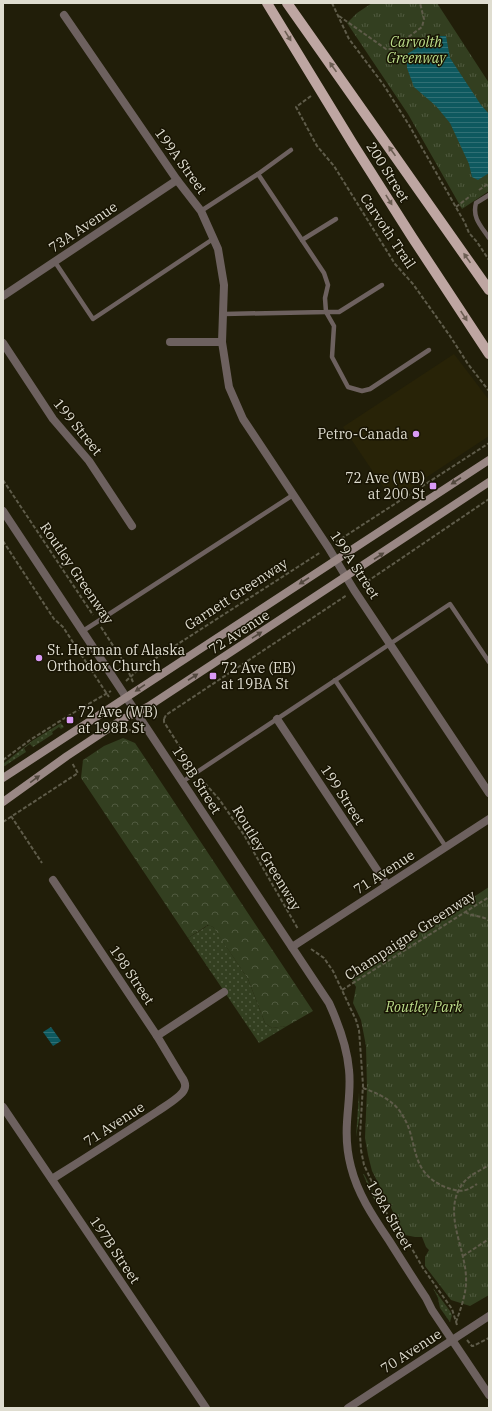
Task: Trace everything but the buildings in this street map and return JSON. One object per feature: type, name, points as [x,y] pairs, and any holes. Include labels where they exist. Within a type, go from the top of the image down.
[{"type":"main road","name":"200 Street","points":[[267,3],[353,144],[489,354]]},
{"type":"main road","name":"200 Street","points":[[287,3],[489,290]]},
{"type":"main road","name":"72 Avenue","points":[[3,778],[489,460]]},
{"type":"main road","name":"72 Avenue","points":[[3,802],[67,756],[123,719],[149,706],[489,482]]},
{"type":"street","name":"199A Street","points":[[64,15],[177,180],[201,211],[218,249],[224,285],[222,342],[229,387],[243,420],[489,793]]},
{"type":"street","name":"73A Avenue","points":[[3,296],[177,180]]},
{"type":"street","points":[[170,342],[222,342]]},
{"type":"street","name":"199 Street","points":[[3,343],[53,419],[90,461],[132,526]]},
{"type":"street","name":"198B Street","points":[[3,511],[329,1003]]},
{"type":"street","name":"199 Street","points":[[277,719],[387,885]]},
{"type":"street","name":"71 Avenue","points":[[292,947],[489,819]]},
{"type":"street","name":"198 Street","points":[[53,880],[158,1036],[184,1081],[185,1086]]},
{"type":"street","points":[[158,1036],[224,992]]},
{"type":"street","name":"198A Street","points":[[329,1003],[341,1030],[346,1051],[350,1087],[347,1146],[351,1167],[359,1192],[370,1212],[489,1395]]},
{"type":"street","name":"71 Avenue","points":[[52,1179],[125,1133],[173,1100],[184,1090],[185,1086]]},
{"type":"street","name":"197B Street","points":[[3,1107],[206,1408]]},
{"type":"street","name":"70 Avenue","points":[[348,1408],[489,1316]]},
{"type":"lane","points":[[201,211],[258,174],[291,150]]},
{"type":"lane","points":[[258,174],[324,273],[328,285],[325,298],[326,312],[334,326],[332,358],[348,386],[362,391],[370,389],[429,350]]},
{"type":"lane","points":[[489,195],[476,203],[474,212],[489,238]]},
{"type":"lane","points":[[302,240],[336,219]]},
{"type":"lane","points":[[55,262],[93,319],[213,239]]},
{"type":"lane","points":[[224,314],[339,312],[382,285]]},
{"type":"lane","points":[[83,631],[293,495]]},
{"type":"lane","points":[[182,782],[450,604],[489,662]]},
{"type":"lane","points":[[335,680],[446,847]]},
{"type":"path","points":[[332,3],[349,39],[409,125],[469,233],[478,242],[489,260]]},
{"type":"path","points":[[338,15],[386,49],[392,49],[422,27],[424,19],[420,3]]},
{"type":"path","name":"Carvoth Trail","points":[[305,100],[296,107],[317,146],[334,166],[395,264],[413,284],[468,364],[489,391]]},
{"type":"path","points":[[341,538],[489,443]]},
{"type":"path","name":"Routley Greenway","points":[[3,480],[125,664],[130,678]]},
{"type":"path","points":[[363,584],[489,499]]},
{"type":"path","points":[[3,541],[54,619],[63,627],[106,694],[30,740],[3,760]]},
{"type":"path","name":"Garnett Greenway","points":[[130,678],[139,669],[315,556]]},
{"type":"path","points":[[157,718],[164,719],[166,715],[346,595]]},
{"type":"path","name":"Routley Greenway","points":[[164,719],[164,722],[196,773],[219,799],[244,834],[298,929]]},
{"type":"path","points":[[3,822],[78,773],[72,763]]},
{"type":"path","points":[[11,816],[42,863]]},
{"type":"path","name":"Champaigne Greenway","points":[[342,990],[489,896]]},
{"type":"path","points":[[465,912],[471,916],[486,918],[489,921]]},
{"type":"path","points":[[312,949],[324,958],[333,971],[356,1020],[363,1088],[360,1150],[364,1165],[389,1218],[408,1242],[423,1268],[452,1309],[456,1323],[466,1286],[466,1276],[464,1256],[454,1218],[455,1202],[458,1191],[465,1181],[489,1165]]},
{"type":"path","points":[[363,1088],[384,1097],[398,1108],[407,1124],[418,1162],[428,1175],[440,1184],[458,1191],[466,1191],[477,1184]]},
{"type":"path","points":[[464,1256],[489,1239]]},
{"type":"path","points":[[472,1346],[489,1338]]},
{"type":"shaded area","points":[[454,354],[489,400],[489,436],[392,500],[343,427]]},
{"type":"green space","name":"Carvolth Greenway","points":[[372,3],[437,3],[489,83],[489,191],[462,209],[408,114],[347,23],[357,13]]},
{"type":"green space","points":[[61,723],[64,727],[61,729],[59,727],[52,732],[53,734],[33,747],[30,744],[24,748],[26,752],[3,767],[3,764],[32,741]]},
{"type":"green space","points":[[123,738],[135,743],[313,1011],[287,1026],[272,1028],[265,1023],[248,979],[213,927],[208,925],[188,938],[81,778],[83,760],[104,746]]},
{"type":"green space","name":"Routley Park","points":[[489,887],[489,1295],[470,1306],[451,1300],[425,1266],[425,1257],[429,1250],[426,1247],[422,1237],[405,1235],[372,1171],[365,1138],[367,1089],[366,1046],[361,1020],[353,1003],[356,987],[350,977]]},
{"type":"green space","points":[[209,925],[216,931],[248,979],[265,1023],[272,1028],[287,1026],[259,1043],[188,938]]},
{"type":"green space","points":[[359,1093],[360,1114],[356,1137]]},
{"type":"green space","points":[[363,1174],[382,1209],[385,1217],[373,1197]]},
{"type":"green space","points":[[433,1288],[452,1315],[450,1322],[440,1308],[438,1298]]},
{"type":"water","points":[[437,36],[446,36],[450,58],[481,105],[489,114],[489,173],[478,180],[472,177],[469,164],[450,123],[436,106],[414,87],[407,68],[407,54]]},
{"type":"water","points":[[51,1027],[61,1041],[53,1046],[43,1032]]},
{"type":"place","name":"Petro-Canada","points":[[416,434]]},
{"type":"place","name":"72 Ave (WB) at 200 St","points":[[433,486]]},
{"type":"place","name":"St. Herman of Alaska Orthodox Church","points":[[39,658]]},
{"type":"place","name":"72 Ave (EB) at 19BA St","points":[[213,676]]},
{"type":"place","name":"72 Ave (WB) at 198B St","points":[[70,720]]}]
